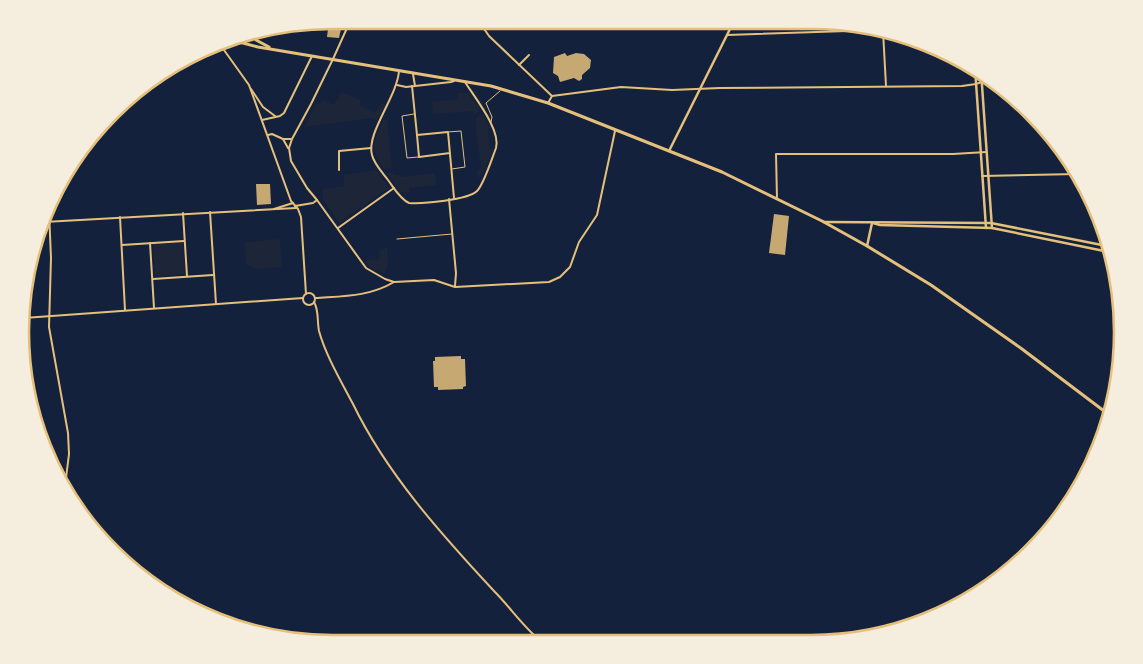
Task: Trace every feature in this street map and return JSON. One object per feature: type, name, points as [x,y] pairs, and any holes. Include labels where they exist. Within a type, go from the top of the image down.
[{"type":"main road","points":[[255,39],[272,49]]},
{"type":"main road","points":[[243,43],[258,47],[464,80],[502,89],[548,103],[615,128],[722,172],[867,246],[955,301],[1104,411]]},
{"type":"street","points":[[288,148],[333,59],[346,29]]},
{"type":"street","points":[[484,29],[489,36],[552,96]]},
{"type":"street","points":[[669,150],[730,29]]},
{"type":"street","points":[[727,35],[850,31]]},
{"type":"street","points":[[883,38],[886,87]]},
{"type":"street","points":[[224,49],[264,107],[275,116]]},
{"type":"street","points":[[262,120],[284,113],[313,55]]},
{"type":"street","points":[[519,65],[529,55]]},
{"type":"street","points":[[399,69],[397,85],[373,136],[371,148],[374,159],[394,188],[403,200],[409,203],[469,196],[479,189],[497,144],[490,122],[464,80]]},
{"type":"street","points":[[413,72],[419,157],[450,153]]},
{"type":"street","points":[[976,78],[986,228]]},
{"type":"street","points":[[397,85],[413,86],[452,82],[456,79]]},
{"type":"street","points":[[552,96],[621,87],[672,90],[962,86],[982,82],[992,228]]},
{"type":"street","points":[[29,318],[303,298],[306,294],[301,217],[295,206],[249,84]]},
{"type":"street","points":[[548,103],[552,96]]},
{"type":"street","points":[[268,135],[272,134],[283,140],[288,148],[296,171],[366,268],[394,282],[434,280],[455,287],[544,283],[555,280],[565,273],[573,261],[579,242],[597,215],[615,128]]},
{"type":"street","points":[[417,135],[448,132],[454,198]]},
{"type":"street","points":[[283,140],[292,139]]},
{"type":"street","points":[[339,170],[339,151],[371,148]]},
{"type":"street","points":[[777,199],[776,154],[953,154],[987,152]]},
{"type":"street","points":[[982,176],[1070,174]]},
{"type":"street","points":[[338,228],[394,188]]},
{"type":"street","points":[[449,199],[456,273],[455,287]]},
{"type":"street","points":[[50,221],[274,209],[313,203],[317,200]]},
{"type":"street","points":[[274,209],[295,206]]},
{"type":"street","points":[[210,212],[216,304]]},
{"type":"street","points":[[183,214],[187,276]]},
{"type":"street","points":[[120,217],[125,310]]},
{"type":"street","points":[[50,221],[50,332],[68,433],[69,454],[66,478]]},
{"type":"street","points":[[872,223],[880,221],[991,222],[1101,245]]},
{"type":"street","points":[[822,222],[992,228],[1103,251]]},
{"type":"street","points":[[867,246],[872,223]]},
{"type":"street","points":[[122,245],[184,241]]},
{"type":"street","points":[[150,244],[154,308]]},
{"type":"street","points":[[153,279],[213,275]]},
{"type":"street","points":[[303,298],[307,305],[311,304],[314,300],[365,294],[379,290],[394,282]]},
{"type":"street","points":[[306,294],[311,294],[317,306],[320,332],[328,353],[364,426],[382,454],[436,527],[535,635]]},
{"type":"lane","points":[[490,122],[492,117],[486,103],[502,89]]},
{"type":"lane","points":[[415,114],[402,116],[407,158],[419,157]]},
{"type":"lane","points":[[448,132],[461,131],[465,168],[451,169]]},
{"type":"lane","points":[[397,239],[453,234]]},
{"type":"shaded area","points":[[342,92],[361,100],[359,105],[375,113],[382,103],[385,104],[377,120],[371,118],[305,127],[316,103],[319,104],[324,100],[334,105]]},
{"type":"shaded area","points":[[458,93],[468,93],[480,110],[474,115],[474,111],[433,114],[432,102],[458,99]]},
{"type":"shaded area","points":[[482,114],[490,128],[488,129],[490,149],[494,148],[481,178],[478,177],[477,170],[481,169],[475,119]]},
{"type":"shaded area","points":[[383,120],[387,120],[392,168],[384,169],[376,156],[374,145]]},
{"type":"shaded area","points":[[376,170],[389,188],[338,222],[323,199],[323,189],[344,186],[344,175]]},
{"type":"shaded area","points":[[393,172],[394,175],[401,175],[402,177],[435,173],[436,185],[409,188],[409,193],[399,191],[387,173]]},
{"type":"shaded area","points":[[280,239],[282,267],[256,269],[246,264],[245,242]]},
{"type":"shaded area","points":[[183,242],[185,274],[155,276],[153,244]]},
{"type":"shaded area","points":[[387,247],[388,263],[385,274],[372,269],[366,262],[370,259],[377,260],[380,256],[379,251]]},
{"type":"building","points":[[328,29],[341,29],[339,38],[327,37]]},
{"type":"building","points":[[565,53],[567,56],[576,53],[584,54],[591,60],[590,68],[582,75],[582,79],[579,81],[574,78],[560,82],[558,76],[553,73],[554,57]]},
{"type":"building","points":[[256,184],[270,184],[271,204],[257,205]]},
{"type":"building","points":[[774,214],[789,216],[785,255],[769,253]]},
{"type":"building","points":[[461,356],[461,359],[465,359],[466,386],[463,389],[438,390],[438,387],[434,387],[433,361],[435,361],[435,357]]}]
